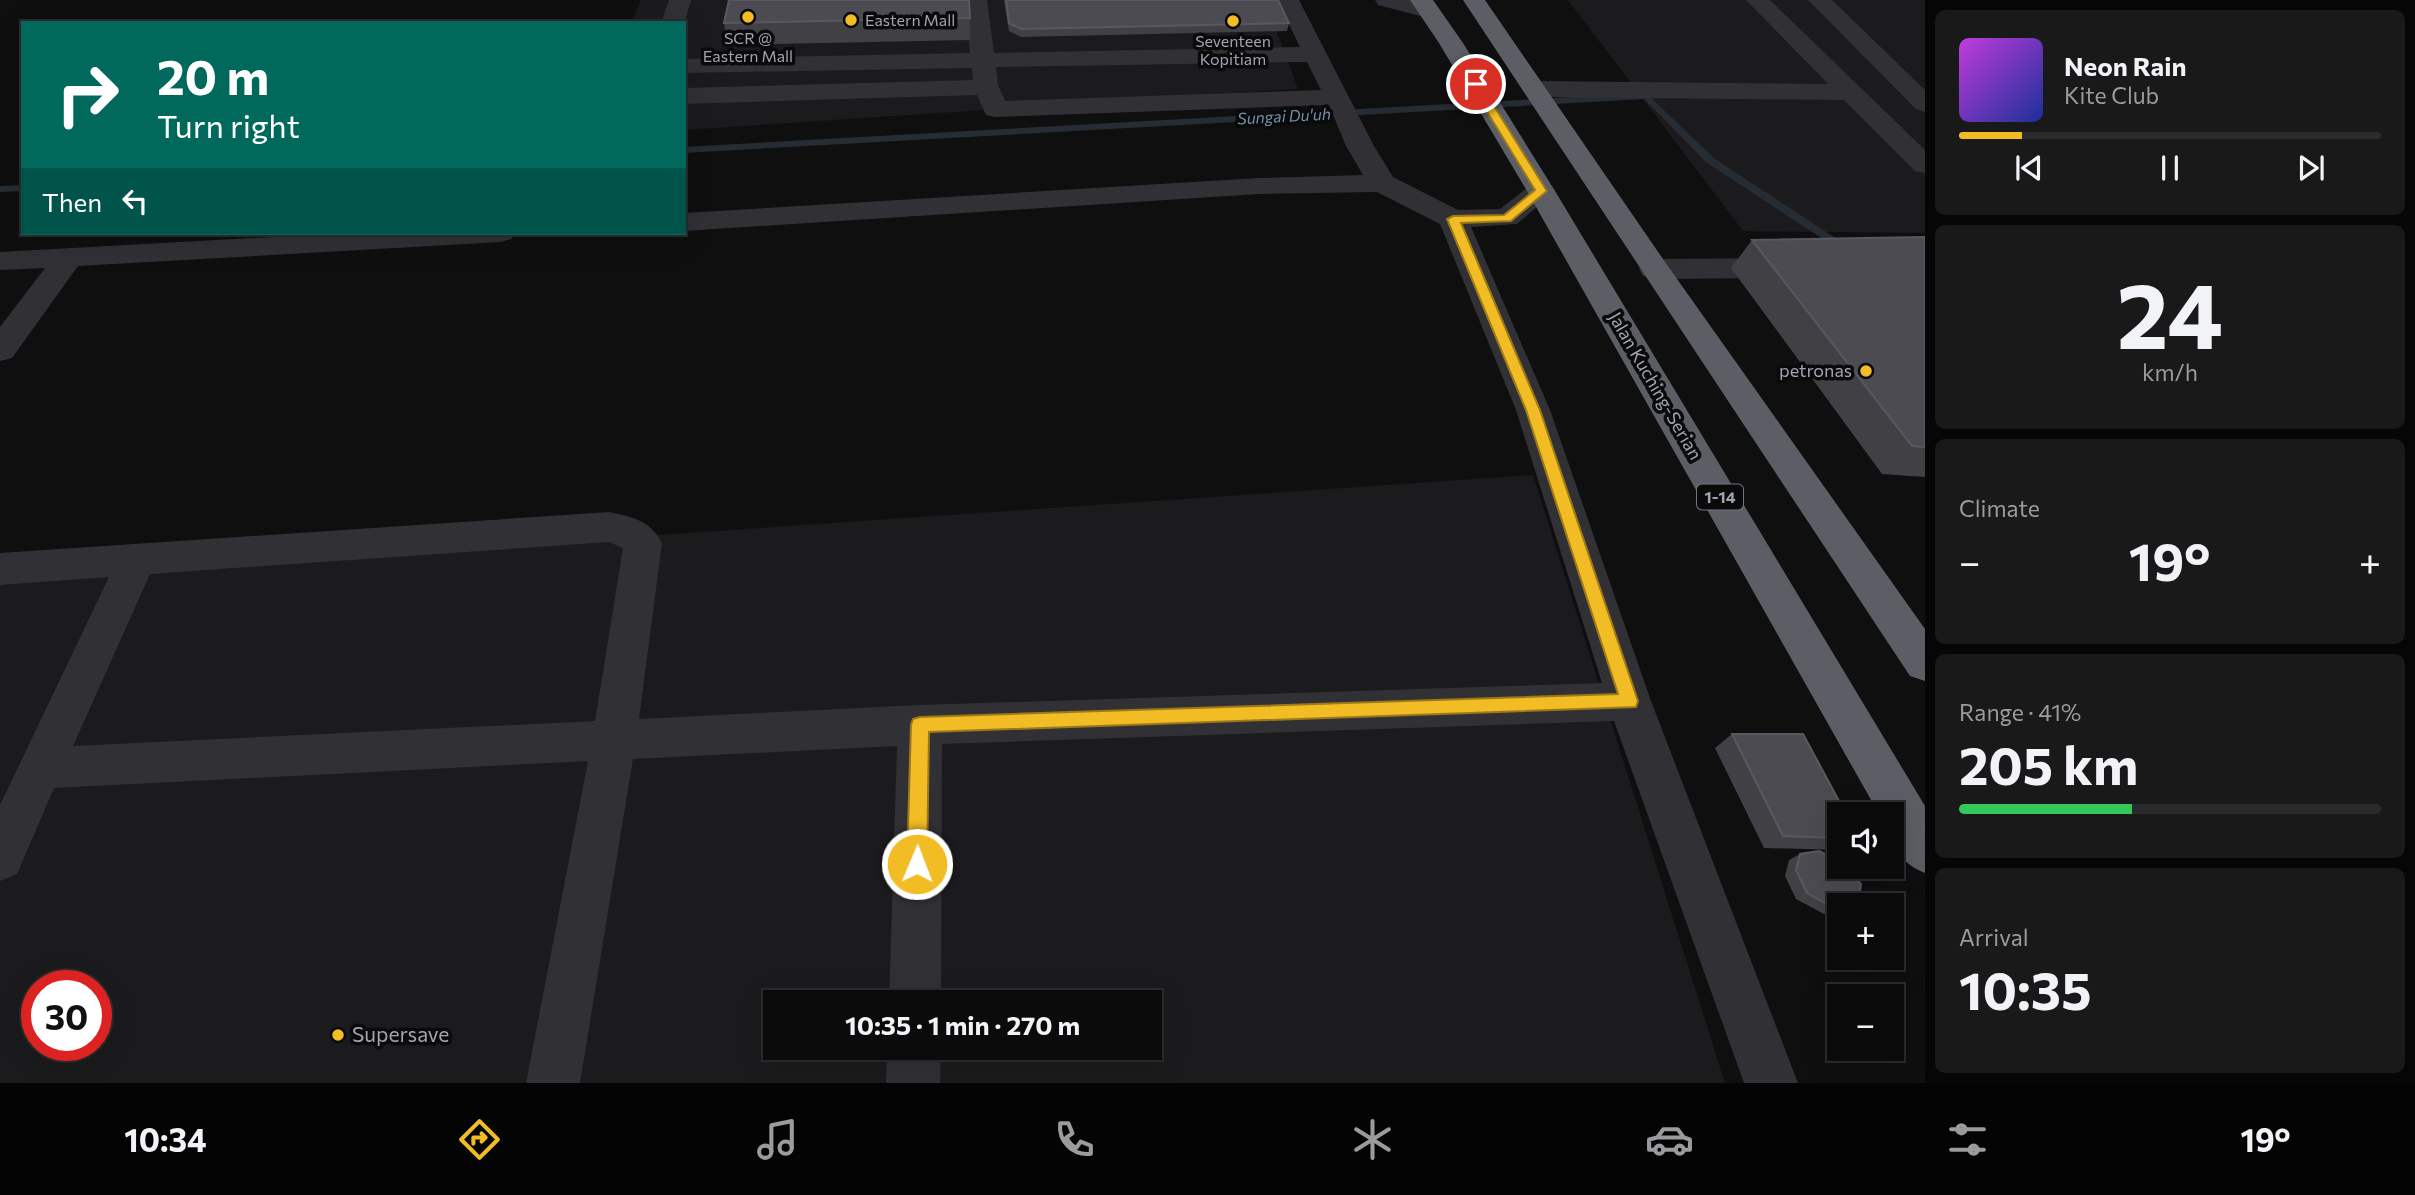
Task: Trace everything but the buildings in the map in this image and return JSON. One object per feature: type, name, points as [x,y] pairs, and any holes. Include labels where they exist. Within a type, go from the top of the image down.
[{"type":"highway","points":[[1474,0],[1654,269],[1925,663]]},
{"type":"highway","name":"Jalan Kuching-Serian","points":[[1425,6],[1451,43],[1541,191],[1925,850]]},
{"type":"street","points":[[674,21],[680,0]]},
{"type":"street","points":[[976,0],[981,59],[991,98]]},
{"type":"street","points":[[1288,0],[1340,100],[1360,146],[1382,183]]},
{"type":"street","points":[[1386,0],[1425,6]]},
{"type":"street","points":[[1758,0],[1925,165]]},
{"type":"street","points":[[1819,0],[1925,104]]},
{"type":"street","points":[[686,65],[1316,54]]},
{"type":"street","points":[[1828,68],[1925,69]]},
{"type":"street","points":[[1542,99],[1852,92]]},
{"type":"street","points":[[686,96],[1340,100]]},
{"type":"street","points":[[845,116],[991,98]]},
{"type":"street","points":[[686,222],[1259,186],[1382,183],[1453,219],[1507,218],[1541,191]]},
{"type":"street","points":[[1453,219],[1533,410],[1629,701],[1771,1083]]},
{"type":"street","points":[[0,261],[466,235]]},
{"type":"street","points":[[0,350],[68,258]]},
{"type":"street","points":[[1654,269],[1818,268]]},
{"type":"street","points":[[0,569],[609,527],[629,531],[643,543],[614,740],[553,1083]]},
{"type":"street","points":[[0,858],[136,561]]},
{"type":"street","points":[[40,768],[920,725],[1629,701]]},
{"type":"street","points":[[915,990],[920,725]]},
{"type":"street","points":[[913,1083],[914,1060]]},
{"type":"shaded area","points":[[641,0],[1265,0],[1298,89],[686,130],[686,21],[632,21]]},
{"type":"shaded area","points":[[1568,0],[1925,0],[1925,233],[1743,231]]},
{"type":"shaded area","points":[[1533,475],[1725,1083],[0,1083],[0,580]]},
{"type":"waterway","name":"Sungai Du'uh","points":[[686,150],[1646,96],[1711,161],[1833,241]]},
{"type":"waterway","name":"Sungai Du'uh","points":[[0,189],[21,188]]},
{"type":"place","name":"SCR @ Eastern Mall","points":[[748,17]]},
{"type":"place","name":"Eastern Mall","points":[[851,20]]},
{"type":"place","name":"Seventeen Kopitiam","points":[[1233,21]]},
{"type":"place","name":"petronas","points":[[1866,371]]},
{"type":"place","name":"Supersave","points":[[338,1035]]},
{"type":"route","points":[[917,864],[920,725],[1629,701],[1533,410],[1453,219],[1507,218],[1541,191],[1476,84]]}]
